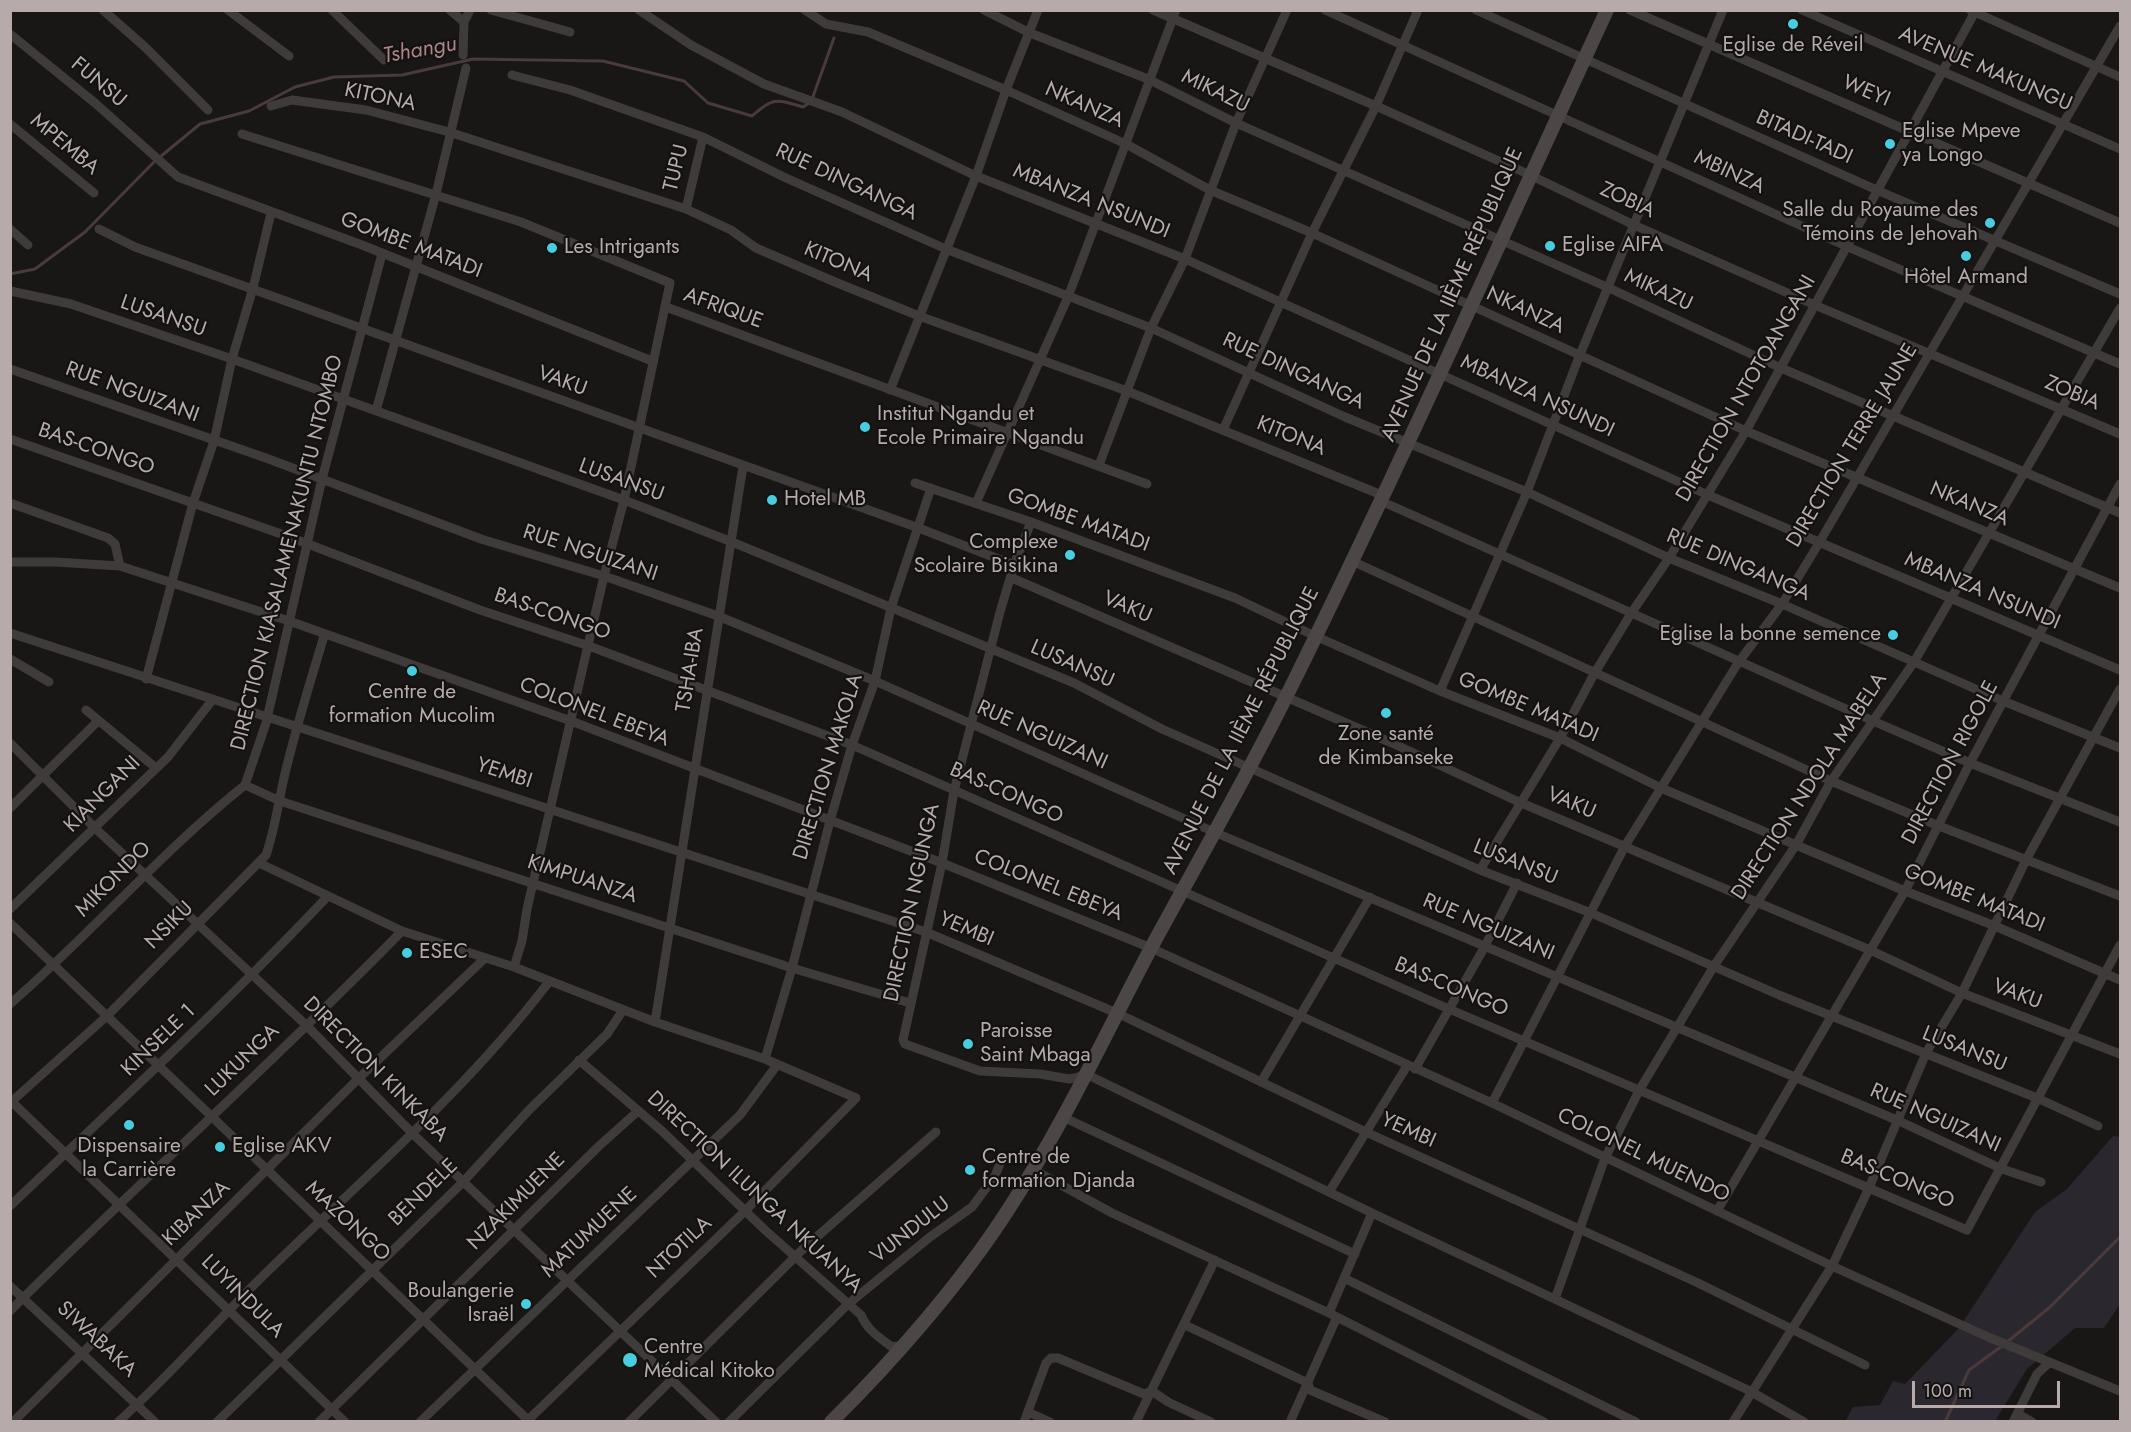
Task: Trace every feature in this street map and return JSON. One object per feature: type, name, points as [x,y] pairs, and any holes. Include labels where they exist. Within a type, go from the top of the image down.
[{"type":"street","points":[[103,10],[145,47],[208,111]]},
{"type":"street","points":[[228,10],[289,56]]},
{"type":"street","points":[[332,10],[384,60]]},
{"type":"street","points":[[450,10],[464,22]]},
{"type":"street","points":[[463,55],[464,22],[470,10]]},
{"type":"street","points":[[490,10],[570,32]]},
{"type":"street","name":"MBANZA NSUNDI","points":[[639,10],[691,45],[765,84],[842,112],[976,176],[1185,259],[1708,495],[2121,670]]},
{"type":"street","name":"NKANZA","points":[[805,10],[826,24],[868,32],[1006,90],[1126,144],[1210,190],[1312,233],[1579,357],[1746,431],[2121,588]]},
{"type":"street","name":"MIKAZU","points":[[984,10],[1030,33],[1148,79],[1236,123],[1609,288],[1781,368],[2121,513]]},
{"type":"street","points":[[890,390],[976,176],[1006,90],[1038,10]]},
{"type":"street","name":"ZOBIA","points":[[1153,10],[1174,15],[1265,60],[1376,106],[1530,175],[1634,225],[1817,306],[2121,434]]},
{"type":"street","points":[[1100,465],[1151,328],[1185,259],[1236,123],[1287,10]]},
{"type":"street","name":"MBINZA","points":[[1325,10],[1848,247],[2121,364]]},
{"type":"street","points":[[1223,430],[1312,233],[1376,106],[1418,10]]},
{"type":"street","name":"BITADI-TADI","points":[[1476,10],[1879,191],[2121,294]]},
{"type":"street","name":"AVENUE DE LA IIÈME RÉPUBLIQUE","points":[[831,1422],[903,1345],[982,1248],[1031,1172],[1088,1075],[1151,948],[1287,697],[1442,374],[1530,175],[1607,10]]},
{"type":"street","name":"WEYI","points":[[1630,10],[2121,223]]},
{"type":"street","points":[[1440,691],[1527,492],[1579,357],[1722,10]]},
{"type":"street","name":"AVENUE MAKUNGU","points":[[1802,10],[1941,73],[2121,149]]},
{"type":"street","points":[[1974,11],[2121,77]]},
{"type":"street","name":"DIRECTION NTOTOANGANI","points":[[1480,870],[1519,802],[1560,738],[1594,674],[1669,558],[1746,431],[1817,306],[1974,11]]},
{"type":"street","points":[[976,503],[1006,431],[1068,297],[1148,79],[1174,15]]},
{"type":"street","name":"DIRECTION TERRE JAUNE","points":[[1492,1103],[1625,846],[1738,663],[1782,604],[1819,543],[1962,294],[2030,183],[2121,26]]},
{"type":"street","name":"FUNSU","points":[[10,34],[95,103],[155,158]]},
{"type":"street","points":[[376,411],[414,266],[436,194],[466,68]]},
{"type":"street","name":"RUE DINGANGA","points":[[512,75],[570,90],[703,136],[796,182],[946,249],[1151,328],[1409,444],[1527,492],[1669,558],[1782,604],[2003,701],[2121,748]]},
{"type":"street","name":"KITONA","points":[[271,106],[292,100],[366,111],[449,132],[686,208],[731,230],[756,248],[919,316],[1127,391],[1223,430],[1383,499],[1499,554],[1632,612],[1738,663],[1970,763],[2121,822]]},
{"type":"street","name":"MPEMBA","points":[[10,124],[94,193]]},
{"type":"street","name":"AFRIQUE","points":[[242,134],[521,222],[667,281],[670,286],[666,307],[1147,484]]},
{"type":"street","name":"TUPU","points":[[686,208],[703,136]]},
{"type":"street","name":"GOMBE MATADI","points":[[155,158],[171,173],[188,182],[414,266],[652,361]]},
{"type":"street","points":[[146,679],[192,503],[214,441],[232,359],[253,288],[271,213]]},
{"type":"street","points":[[10,229],[28,245]]},
{"type":"street","name":"VAKU","points":[[99,229],[135,247],[916,527],[1014,565]]},
{"type":"street","points":[[363,329],[382,254]]},
{"type":"street","name":"LUSANSU","points":[[10,291],[71,304],[232,359],[624,500],[732,542],[989,650],[1074,683],[1162,729],[1250,766],[1480,870],[1591,913],[1833,1016],[2037,1098],[2098,1126]]},
{"type":"street","points":[[513,967],[522,941],[666,307]]},
{"type":"street","name":"DIRECTION NDOLA MABELA","points":[[1555,1299],[1605,1158],[1640,1089],[1714,966],[1796,845],[1831,781],[1914,662],[1987,532],[2121,308]]},
{"type":"street","name":"DIRECTION KIASALAMENAKUNTU NTOMBO","points":[[245,785],[267,718],[322,479],[363,329]]},
{"type":"street","name":"RUE NGUIZANI","points":[[10,369],[322,479],[482,539],[604,576],[718,616],[875,681],[1214,832],[1370,897],[1484,948],[1899,1121],[2002,1168],[2041,1182]]},
{"type":"street","name":"BAS-CONGO","points":[[10,439],[308,543],[480,610],[589,646],[852,745],[1335,956],[1449,1009],[1967,1230],[2002,1168]]},
{"type":"street","name":"TSHA-IBA","points":[[655,1022],[668,927],[683,852],[706,689],[743,466]]},
{"type":"street","name":"GOMBE MATADI","points":[[915,483],[1031,522],[1234,598],[1440,691],[1560,738],[1661,788],[2121,980]]},
{"type":"street","name":"DIRECTION RIGOLE","points":[[1717,1211],[1905,891],[1970,763],[2121,484]]},
{"type":"street","name":"DIRECTION MAKOLA","points":[[765,1059],[792,968],[809,893],[852,745],[875,681],[891,608],[916,527],[931,488]]},
{"type":"street","points":[[10,503],[108,538],[115,544],[120,567]]},
{"type":"street","name":"DIRECTION NGUNGA","points":[[1031,522],[1014,565],[989,650],[954,790],[942,863],[903,1040],[909,1046],[980,1071],[1040,1074],[1068,1079],[1088,1075]]},
{"type":"street","points":[[1352,561],[1831,781],[1939,826],[2121,896]]},
{"type":"street","name":"COLONEL EBEYA","points":[[10,562],[56,562],[120,567],[289,621],[324,636],[571,722],[942,863],[1151,948]]},
{"type":"street","name":"VAKU","points":[[1012,578],[1287,697],[1519,802],[1870,950],[1962,993],[2121,1054]]},
{"type":"street","name":"YEMBI","points":[[10,633],[267,718],[298,725],[926,932],[1119,1014],[1368,1133],[1579,1228],[1865,1365]]},
{"type":"street","name":"NSIKU","points":[[11,1101],[108,1015],[266,855],[275,830],[298,725],[324,636]]},
{"type":"street","points":[[10,659],[49,682]]},
{"type":"street","points":[[1733,1422],[1750,1391],[1768,1369],[1832,1266],[1899,1121],[1926,1053],[1962,993],[2026,860],[2121,689]]},
{"type":"street","name":"KIANGANI","points":[[10,909],[96,829],[168,757],[213,699]]},
{"type":"street","points":[[86,710],[156,768]]},
{"type":"street","points":[[10,808],[98,721]]},
{"type":"street","name":"DIRECTION KINKABA","points":[[10,743],[96,829],[306,1025],[413,1134],[716,1422]]},
{"type":"street","name":"KIMPUANZA","points":[[245,785],[280,801],[792,968],[910,1004]]},
{"type":"street","name":"MIKONDO","points":[[10,1004],[54,966],[206,816],[245,785]]},
{"type":"street","points":[[259,863],[402,931],[513,967],[548,983],[777,1065]]},
{"type":"street","points":[[1329,1192],[1449,1009],[1484,948],[1516,883]]},
{"type":"street","name":"KINSELE 1","points":[[10,1206],[253,976],[327,897]]},
{"type":"street","points":[[1261,1082],[1370,897]]},
{"type":"street","name":"MAZONGO","points":[[10,923],[528,1421]]},
{"type":"street","name":"LUKUNGA","points":[[10,1311],[119,1202],[212,1117],[402,931]]},
{"type":"street","points":[[2002,1168],[2037,1098],[2121,945]]},
{"type":"street","name":"COLONEL MUENDO","points":[[1151,948],[1298,1017],[1492,1103],[1832,1266],[1988,1337],[2121,1392]]},
{"type":"street","name":"KIBANZA","points":[[13,1422],[359,1078],[484,959]]},
{"type":"street","points":[[118,1422],[229,1308],[413,1134],[522,1017],[548,983]]},
{"type":"street","name":"BENDELE","points":[[217,1422],[371,1269],[463,1182],[579,1060],[607,1034],[623,1010]]},
{"type":"street","name":"DIRECTION ILUNGA NKUANYA","points":[[579,1060],[693,1161],[892,1347],[903,1345]]},
{"type":"street","name":"NTOTILA","points":[[528,1421],[746,1210],[856,1098],[777,1065]]},
{"type":"street","name":"MATUMUENE","points":[[420,1422],[473,1368],[740,1115],[777,1065]]},
{"type":"street","points":[[1088,1075],[1372,1213],[1750,1391],[1803,1422]]},
{"type":"street","name":"LUYINDULA","points":[[11,1101],[67,1152],[345,1422]]},
{"type":"street","name":"NZAKIMUENE","points":[[319,1422],[599,1146],[638,1111]]},
{"type":"street","points":[[1063,1117],[1355,1254]]},
{"type":"street","points":[[629,1422],[795,1258],[936,1132]]},
{"type":"street","name":"VUNDULU","points":[[729,1422],[847,1305],[930,1237],[972,1207],[995,1176],[1001,1161]]},
{"type":"street","points":[[1031,1172],[1034,1170],[1112,1213],[1333,1315],[1531,1418],[1544,1422]]},
{"type":"street","points":[[1290,1422],[1308,1383],[1344,1278],[1372,1213]]},
{"type":"street","points":[[1136,1422],[1215,1260]]},
{"type":"street","points":[[1344,1278],[1636,1422]]},
{"type":"street","name":"SIWABAKA","points":[[10,1286],[83,1352],[155,1422]]},
{"type":"street","points":[[1185,1325],[1308,1383],[1310,1390],[1385,1422]]},
{"type":"street","points":[[1024,1422],[1042,1370],[1051,1358],[1058,1358],[1144,1394],[1152,1390]]},
{"type":"street","points":[[2032,1422],[2016,1418],[2037,1374],[2050,1362]]},
{"type":"street","points":[[1152,1390],[1168,1402],[1211,1422]]},
{"type":"street","points":[[1028,1412],[1050,1422]]},
{"type":"shaded area","points":[[2113,1136],[2120,1137],[2120,1304],[2104,1328],[2075,1328],[2027,1369],[1995,1421],[1845,1422],[1853,1407],[1880,1405],[1893,1381],[1905,1384],[1959,1328],[2035,1212],[2067,1189]]},
{"type":"waterway","name":"Tshangu","points":[[160,157],[200,124],[249,111],[295,87],[334,77],[402,75],[473,59],[603,61],[684,81],[708,103],[752,116],[765,105],[775,101],[803,107],[811,102],[834,38]]},
{"type":"waterway","name":"Tshangu","points":[[10,274],[35,269],[85,232],[155,161]]},
{"type":"waterway","points":[[2007,1342],[2050,1307],[2120,1237]]},
{"type":"waterway","points":[[1945,1422],[1969,1370],[2002,1346]]},
{"type":"place","name":"Eglise de Réveil","points":[[1793,24]]},
{"type":"place","name":"Eglise Mpeve ya Longo","points":[[1890,144]]},
{"type":"place","name":"Salle du Royaume des Témoins de Jehovah","points":[[1990,223]]},
{"type":"place","name":"Eglise AIFA","points":[[1550,246]]},
{"type":"place","name":"Les Intrigants","points":[[552,248]]},
{"type":"place","name":"Hôtel Armand","points":[[1966,256]]},
{"type":"place","name":"Institut Ngandu et Ecole Primaire Ngandu","points":[[865,427]]},
{"type":"place","name":"Hotel MB","points":[[772,500]]},
{"type":"place","name":"Complexe Scolaire Bisikina","points":[[1070,555]]},
{"type":"place","name":"Eglise la bonne semence","points":[[1893,635]]},
{"type":"place","name":"Centre de formation Mucolim","points":[[412,671]]},
{"type":"place","name":"Zone santé de Kimbanseke","points":[[1386,713]]},
{"type":"place","name":"ESEC","points":[[407,953]]},
{"type":"place","name":"Paroisse Saint Mbaga","points":[[968,1044]]},
{"type":"place","name":"Dispensaire la Carrière","points":[[129,1125]]},
{"type":"place","name":"Eglise AKV","points":[[220,1147]]},
{"type":"place","name":"Centre de formation Djanda","points":[[970,1170]]},
{"type":"place","name":"Boulangerie Israël","points":[[526,1304]]},
{"type":"place","name":"Centre Médical Kitoko","points":[[630,1360]]}]
